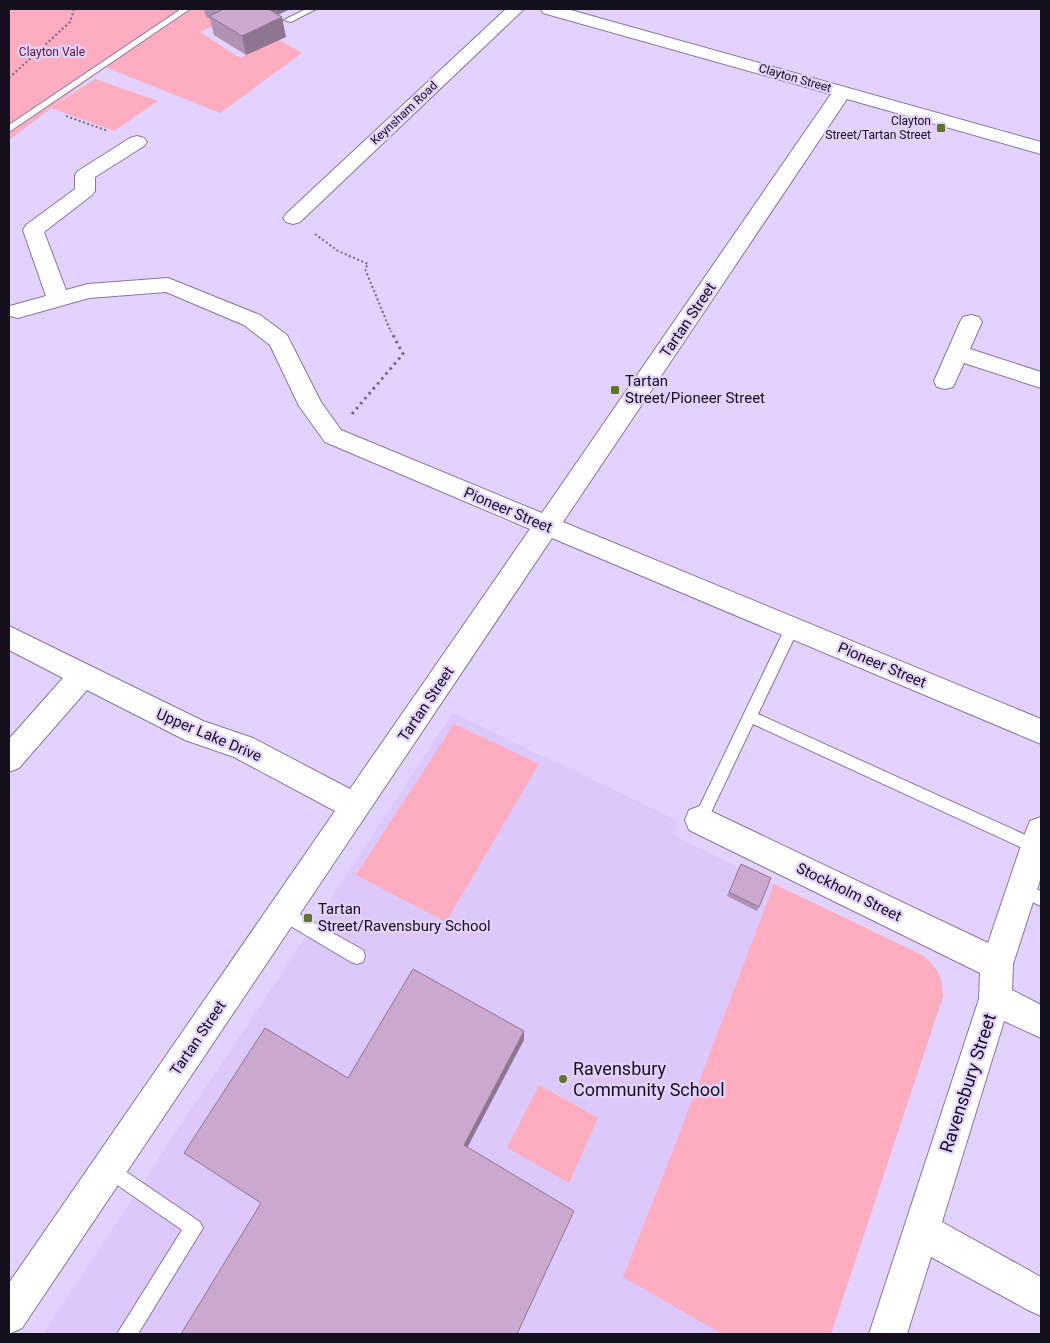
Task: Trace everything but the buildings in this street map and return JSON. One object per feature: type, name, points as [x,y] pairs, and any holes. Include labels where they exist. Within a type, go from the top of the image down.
[{"type":"street","name":"Keynsham Road","points":[[293,218],[516,9]]},
{"type":"street","name":"Clayton Street","points":[[549,9],[1041,148]]},
{"type":"street","name":"Tartan Street","points":[[9,1315],[842,92]]},
{"type":"street","points":[[58,299],[33,230],[84,191],[85,175],[137,142]]},
{"type":"street","points":[[13,312],[88,291],[168,285],[252,320],[279,340],[311,406],[333,436]]},
{"type":"street","points":[[945,381],[971,322]]},
{"type":"street","points":[[958,353],[1041,380]]},
{"type":"street","name":"Pioneer Street","points":[[333,436],[1041,732]]},
{"type":"street","name":"Upper Lake Drive","points":[[9,636],[195,731],[243,746],[356,807]]},
{"type":"street","points":[[9,759],[83,675]]},
{"type":"street","name":"Stockholm Street","points":[[700,820],[997,964]]},
{"type":"street","name":"Ravensbury Street","points":[[888,1334],[995,999],[997,964],[1032,895],[1039,839]]},
{"type":"street","points":[[995,999],[1041,1022]]},
{"type":"street","points":[[921,1231],[1041,1297]]},
{"type":"lane","points":[[9,129],[40,106],[186,9]]},
{"type":"lane","points":[[288,20],[312,9]]},
{"type":"lane","points":[[700,820],[792,628]]},
{"type":"lane","points":[[750,716],[1039,839]]},
{"type":"lane","points":[[283,913],[357,956]]},
{"type":"lane","points":[[109,1168],[194,1228],[127,1334]]},
{"type":"path","points":[[9,78],[70,22],[74,9]]},
{"type":"path","points":[[40,106],[137,142]]},
{"type":"path","points":[[293,218],[338,251],[368,264],[366,268],[374,295],[403,354],[333,436]]},
{"type":"shaded area","name":"Ravensbury Community School","points":[[453,713],[678,821],[672,835],[922,955],[938,971],[943,996],[831,1334],[43,1334]]},
{"type":"green space","name":"Clayton Vale","points":[[9,9],[224,9],[207,17],[218,24],[200,32],[240,58],[279,40],[302,53],[220,113],[105,67],[9,140]]},
{"type":"green space","points":[[95,79],[158,101],[114,131],[51,108]]},
{"type":"green space","points":[[454,724],[539,764],[446,922],[356,875]]},
{"type":"green space","points":[[774,884],[922,955],[938,973],[943,990],[943,996],[831,1334],[722,1334],[623,1277]]},
{"type":"green space","points":[[539,1085],[598,1118],[569,1183],[507,1148]]},
{"type":"place","name":"Clayton Street/Tartan Street","points":[[941,128]]},
{"type":"place","name":"Tartan Street/Pioneer Street","points":[[615,390]]},
{"type":"place","name":"Tartan Street/Ravensbury School","points":[[308,918]]},
{"type":"place","name":"Ravensbury Community School","points":[[563,1079]]}]
